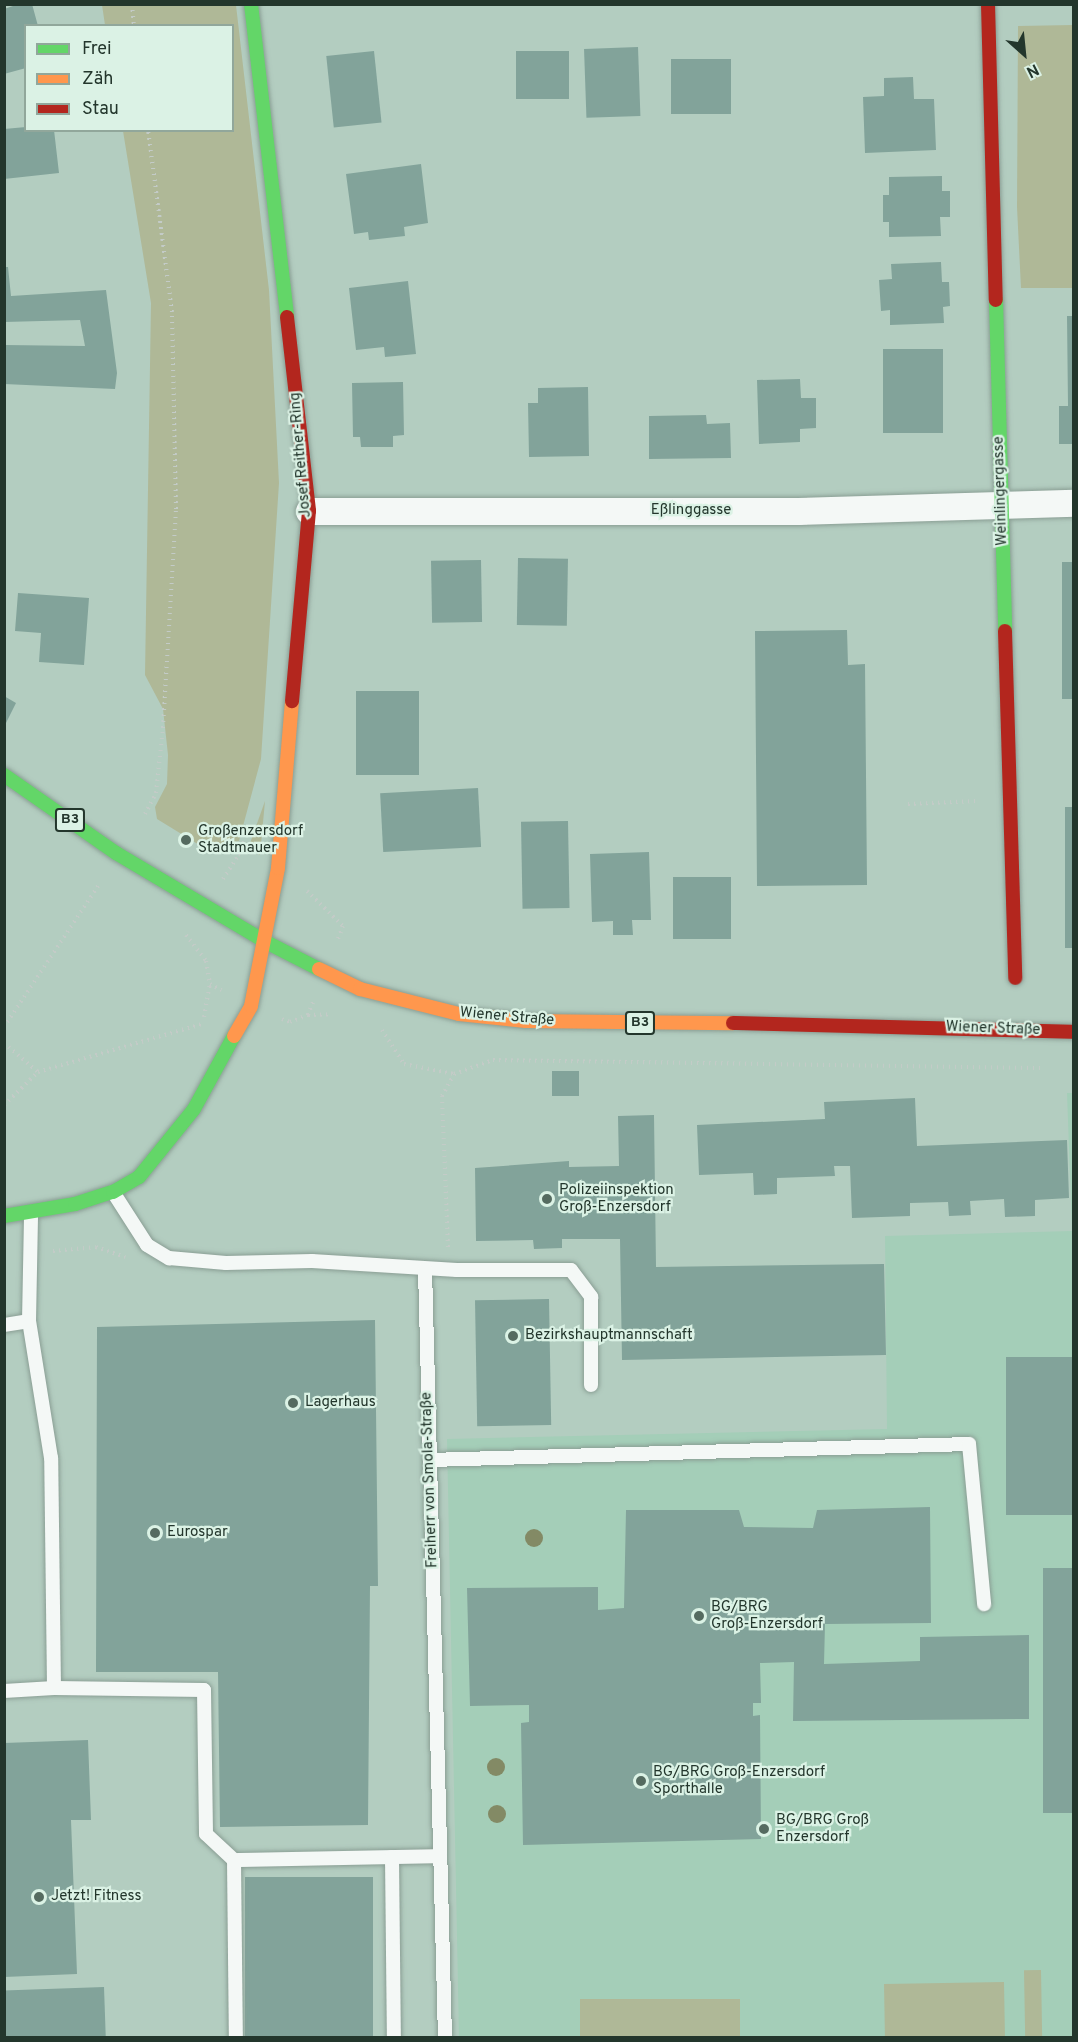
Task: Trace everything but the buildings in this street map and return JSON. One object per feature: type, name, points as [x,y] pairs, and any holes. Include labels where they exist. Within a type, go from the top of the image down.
[{"type":"street","name":"Josef Reither-Ring","points":[[4,1216],[31,1212],[113,1192],[139,1177],[194,1109],[251,1006],[278,868],[309,512],[251,4]]},
{"type":"street","name":"Weinlingergasse","points":[[988,4],[1015,978]]},
{"type":"street","name":"Eßlinggasse","points":[[309,512],[798,511],[1074,503]]},
{"type":"street","name":"Wiener Straße","points":[[4,775],[116,853],[264,941],[360,989],[459,1014],[516,1020],[947,1026],[1074,1032]]},
{"type":"lane","points":[[113,1192],[147,1245],[169,1258],[226,1263],[312,1261],[425,1269],[571,1270],[591,1297],[591,1385]]},
{"type":"lane","points":[[31,1212],[29,1321],[51,1458],[54,1688]]},
{"type":"lane","name":"Freiherr von Smola-Straße","points":[[425,1269],[445,2037]]},
{"type":"lane","points":[[4,1325],[29,1321]]},
{"type":"lane","points":[[430,1460],[969,1444],[984,1604]]},
{"type":"lane","points":[[4,1691],[54,1688],[204,1690],[206,1834],[234,1860],[440,1856]]},
{"type":"lane","points":[[392,1857],[394,2037]]},
{"type":"lane","points":[[234,1860],[236,2037]]},
{"type":"path","points":[[132,4],[134,24]]},
{"type":"path","points":[[145,814],[156,793],[163,728],[176,509],[172,312],[148,132]]},
{"type":"path","points":[[908,804],[1009,801]]},
{"type":"path","points":[[228,871],[239,854],[249,857]]},
{"type":"path","points":[[4,1027],[103,878]]},
{"type":"path","points":[[299,884],[343,926],[335,945]]},
{"type":"path","points":[[4,1106],[38,1072],[202,1024],[210,984],[206,961],[185,938],[189,931]]},
{"type":"path","points":[[210,984],[219,988]]},
{"type":"path","points":[[286,1021],[308,1015],[312,1005]]},
{"type":"path","points":[[4,1043],[38,1072]]},
{"type":"path","points":[[449,1255],[442,1095],[454,1074]]},
{"type":"shaded area","points":[[102,5],[236,5],[269,290],[279,483],[261,759],[239,841],[218,846],[201,846],[157,819],[155,807],[167,784],[168,755],[163,709],[145,675],[151,303],[123,132],[234,132],[234,24],[105,24]]},
{"type":"shaded area","points":[[1073,25],[1073,288],[1021,288],[1017,207],[1018,26]]},
{"type":"shaded area","points":[[265,801],[260,855],[248,849]]},
{"type":"shaded area","name":"BG/BRG Groß Enzersdorf","points":[[1067,1093],[1073,1093],[1073,2037],[459,2037],[447,1439],[887,1429],[885,1236],[1072,1231]]},
{"type":"shaded area","points":[[1024,1970],[1041,1970],[1042,2037],[1025,2037]]},
{"type":"shaded area","points":[[1004,1982],[1005,2037],[885,2038],[884,1984]]},
{"type":"shaded area","points":[[580,1999],[740,1999],[740,2037],[580,2037]]},
{"type":"traffic: fast","points":[[251,4],[287,317]]},
{"type":"traffic: fast","points":[[996,300],[1005,631]]},
{"type":"traffic: fast","points":[[4,775],[116,853],[264,941],[319,969]]},
{"type":"traffic: fast","points":[[4,1216],[75,1204],[113,1192],[139,1177],[194,1109],[234,1036]]},
{"type":"traffic: slow","points":[[234,1036],[251,1006],[278,868],[292,701]]},
{"type":"traffic: slow","points":[[319,969],[360,989],[459,1014],[526,1021],[733,1023]]},
{"type":"traffic: jam","points":[[988,4],[996,300]]},
{"type":"traffic: jam","points":[[287,317],[309,511],[292,701]]},
{"type":"traffic: jam","points":[[1005,631],[1015,978]]},
{"type":"traffic: jam","points":[[733,1023],[1074,1032]]},
{"type":"place","name":"Großenzersdorf Stadtmauer","points":[[186,840]]},
{"type":"place","name":"Polizeiinspektion Groß-Enzersdorf","points":[[547,1199]]},
{"type":"place","name":"Bezirkshauptmannschaft","points":[[513,1336]]},
{"type":"place","name":"Lagerhaus","points":[[293,1403]]},
{"type":"place","name":"Eurospar","points":[[155,1533]]},
{"type":"place","name":"BG/BRG Groß-Enzersdorf","points":[[699,1616]]},
{"type":"place","name":"BG/BRG Groß-Enzersdorf Sporthalle","points":[[641,1781]]},
{"type":"place","name":"BG/BRG Groß Enzersdorf","points":[[764,1829]]},
{"type":"place","name":"Jetzt! Fitness","points":[[39,1897]]}]
